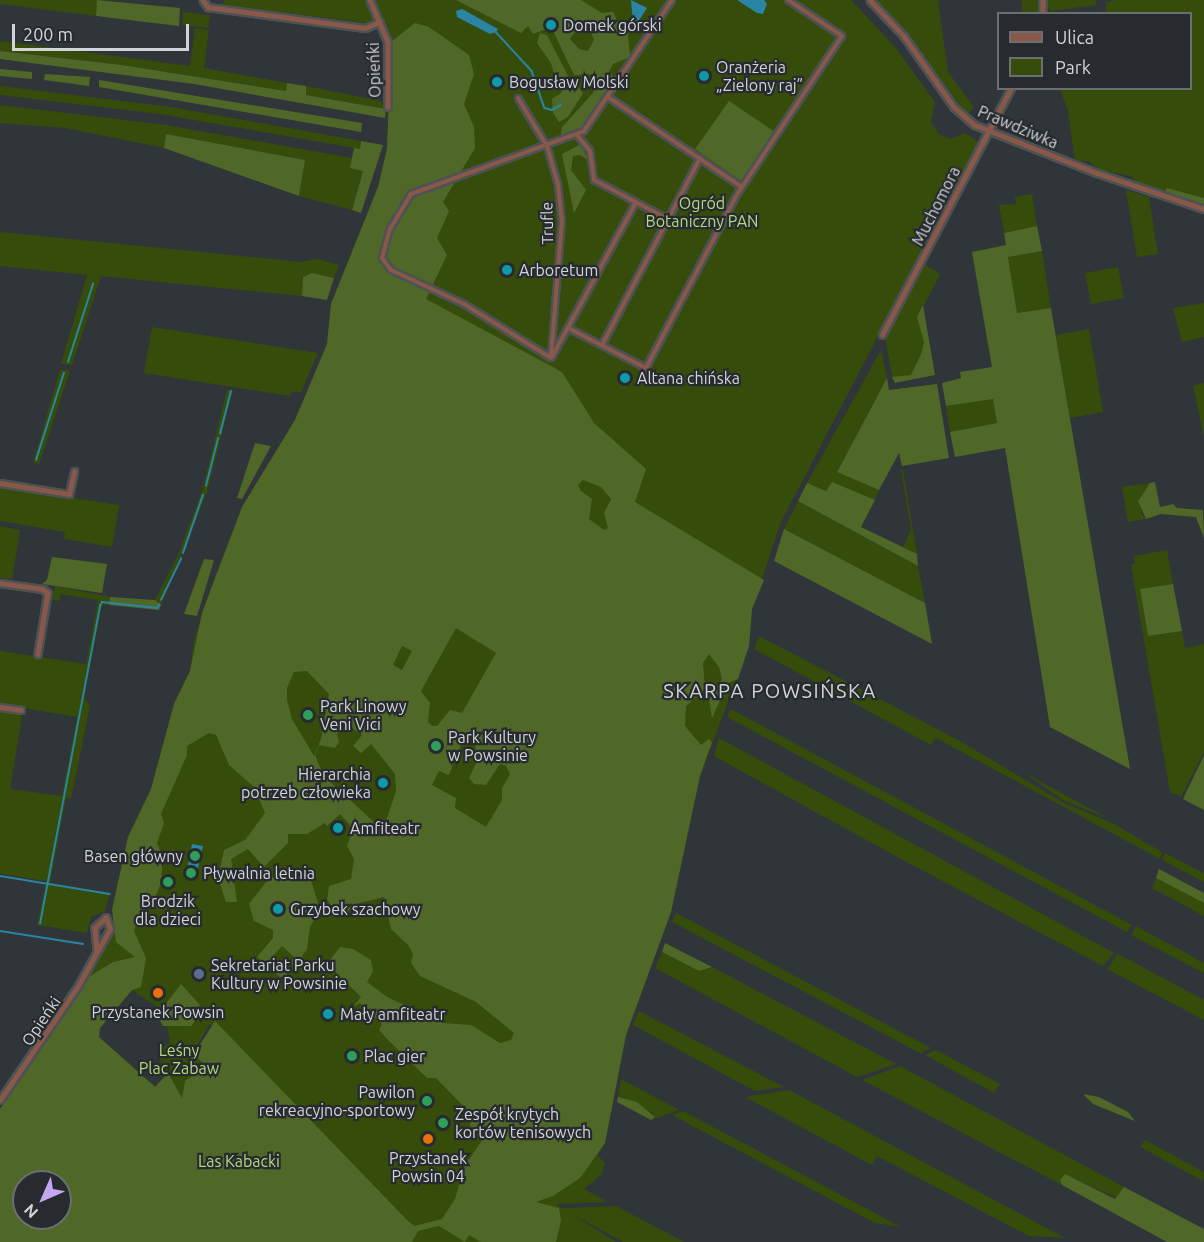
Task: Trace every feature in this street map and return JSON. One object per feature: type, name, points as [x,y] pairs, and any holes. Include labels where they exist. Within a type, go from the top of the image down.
[{"type":"street","points":[[203,0],[208,7],[366,28],[380,22]]},
{"type":"street","name":"Opieńki","points":[[370,0],[389,46],[388,107]]},
{"type":"street","points":[[636,202],[570,329],[551,358],[464,304],[391,270],[382,258],[390,229],[411,194],[578,135],[609,97],[672,0]]},
{"type":"street","points":[[570,329],[646,368],[742,187],[842,36],[788,0]]},
{"type":"street","name":"Prawdziwka","points":[[870,0],[904,36],[954,107],[988,131],[1204,209]]},
{"type":"street","name":"Muchomora","points":[[882,335],[1010,90]]},
{"type":"street","points":[[609,97],[742,187]]},
{"type":"street","name":"Trufle","points":[[518,98],[547,146],[562,220],[551,358]]},
{"type":"street","points":[[578,135],[590,150],[594,180],[668,219]]},
{"type":"street","points":[[602,345],[700,158]]},
{"type":"street","points":[[0,483],[69,494],[75,472]]},
{"type":"street","points":[[0,583],[43,589],[49,597],[38,654]]},
{"type":"street","points":[[0,707],[21,710]]},
{"type":"street","name":"Opieńki","points":[[0,1101],[97,952],[110,929],[106,918],[95,928],[97,952]]},
{"type":"green space","points":[[0,0],[97,0],[96,16],[0,4]]},
{"type":"green space","points":[[97,0],[180,8],[179,26],[96,16]]},
{"type":"green space","points":[[224,0],[365,0],[373,20],[367,23],[223,5]]},
{"type":"green space","points":[[374,0],[851,0],[895,47],[935,102],[931,122],[939,134],[950,139],[965,133],[979,142],[780,524],[752,609],[749,646],[700,776],[671,912],[626,1035],[605,1143],[597,1155],[605,1163],[601,1175],[584,1189],[607,1202],[557,1204],[562,1208],[616,1206],[684,1242],[623,1242],[572,1214],[616,1242],[0,1242],[0,1109],[114,932],[117,924],[112,910],[128,837],[151,789],[174,704],[190,671],[194,640],[210,590],[242,507],[295,420],[315,375],[327,344],[331,304],[378,187],[387,149],[391,42]],"holes":[[[132,990],[163,1011],[199,1005],[167,1025],[170,1042],[157,1054],[167,1073],[156,1087],[99,1037],[100,1028]],[[210,1024],[232,1040],[182,1099],[185,1081],[206,1066],[199,1058],[198,1044]]]},
{"type":"green space","points":[[456,0],[581,0],[602,13],[613,12],[618,22],[627,24],[630,57],[613,64],[609,71],[616,81],[585,128],[560,139],[562,127],[593,93],[596,74],[574,75],[554,33],[546,29],[533,34],[528,26],[521,33]],"holes":[[[578,27],[590,30],[594,40],[588,51],[579,49],[570,39]]]},
{"type":"green space","points":[[876,0],[938,0],[948,72],[974,107],[967,115],[902,28]]},
{"type":"green space","points":[[1022,0],[1040,0],[1039,12],[1022,12]]},
{"type":"green space","points":[[1044,0],[1095,0],[1097,5],[1050,11]]},
{"type":"green space","points":[[1114,0],[1204,0],[1204,198],[1167,188],[1164,192],[1137,184],[1131,176],[1100,170],[1088,161],[1075,161],[1068,111],[1060,90],[1192,90],[1192,12],[1102,12],[1106,11],[1106,3]]},
{"type":"green space","points":[[183,12],[210,15],[208,28],[182,25]]},
{"type":"green space","name":"Park Kultury w Powsinie","points":[[415,23],[429,27],[469,55],[474,74],[464,104],[474,127],[475,148],[443,202],[449,211],[437,238],[447,255],[426,299],[562,372],[594,423],[646,469],[635,502],[764,580],[752,609],[749,646],[738,679],[728,683],[712,718],[709,700],[722,679],[719,667],[709,654],[703,663],[705,689],[686,706],[685,726],[701,745],[709,739],[712,742],[700,776],[671,912],[626,1035],[605,1143],[580,1178],[553,1196],[536,1202],[559,1208],[561,1221],[556,1242],[481,1242],[469,1235],[465,1242],[439,1226],[418,1231],[412,1242],[0,1242],[0,1109],[87,978],[113,962],[135,957],[116,942],[112,910],[128,837],[151,789],[174,704],[190,671],[202,613],[242,507],[295,420],[327,344],[331,304],[378,187],[387,149],[391,42]],"holes":[[[583,480],[601,487],[611,499],[604,513],[608,528],[604,530],[589,519],[592,499],[581,491],[578,485]],[[456,628],[496,653],[462,713],[450,710],[437,726],[432,726],[428,722],[430,703],[421,691]],[[402,646],[412,651],[402,670],[393,665]],[[307,671],[329,694],[321,739],[314,756],[292,719],[287,700],[287,688],[294,672]],[[346,723],[362,735],[353,746],[361,753],[371,744],[395,774],[396,791],[386,821],[375,823],[323,775],[315,755],[319,745],[335,748],[339,742],[337,734]],[[209,733],[216,735],[229,765],[254,787],[265,813],[245,840],[224,850],[218,878],[226,902],[237,902],[231,859],[248,849],[264,867],[288,843],[288,834],[307,834],[325,823],[327,826],[340,814],[353,828],[347,846],[354,859],[351,879],[329,886],[327,900],[335,910],[344,914],[356,904],[384,897],[391,929],[409,946],[413,954],[411,963],[420,976],[476,1002],[514,1033],[511,1040],[500,1043],[471,1025],[443,1023],[387,997],[367,982],[373,971],[371,960],[353,949],[340,947],[327,964],[361,997],[353,1007],[360,1003],[382,1024],[379,1030],[387,1039],[427,1078],[436,1078],[472,1115],[470,1125],[483,1139],[464,1167],[455,1199],[442,1219],[414,1226],[408,1221],[215,1021],[194,1054],[206,1066],[185,1081],[182,1098],[168,1073],[155,1087],[99,1037],[100,1028],[132,990],[141,987],[146,958],[134,931],[144,900],[155,898],[161,883],[163,857],[157,843],[164,823],[161,814],[187,755],[187,746]],[[465,735],[474,737],[477,761],[469,778],[474,784],[486,785],[500,764],[506,766],[510,774],[502,788],[502,800],[486,827],[455,808],[456,798],[432,785],[439,771],[449,775]]]},
{"type":"green space","points":[[195,28],[209,30],[204,68],[287,83],[286,91],[122,65],[0,51],[0,41],[190,66]]},
{"type":"green space","points":[[540,33],[547,35],[569,78],[553,83],[555,78],[551,63],[537,43]]},
{"type":"green space","points":[[0,51],[122,65],[286,91],[287,83],[306,86],[306,95],[386,109],[385,118],[194,84],[0,59]]},
{"type":"green space","points":[[0,69],[32,72],[32,79],[0,76]]},
{"type":"green space","points":[[45,74],[90,77],[89,86],[44,80]]},
{"type":"green space","points":[[99,80],[362,123],[361,132],[99,87]]},
{"type":"green space","points":[[573,81],[583,93],[568,117],[559,122],[553,113],[552,99],[561,93],[563,85]]},
{"type":"green space","points":[[0,86],[171,107],[361,141],[360,149],[160,114],[0,95]]},
{"type":"green space","points":[[306,86],[381,101],[386,109],[306,95]]},
{"type":"green space","points":[[729,101],[775,132],[741,181],[695,149]]},
{"type":"green space","points":[[0,105],[166,125],[352,158],[351,168],[363,170],[352,210],[299,196],[305,160],[166,134],[164,148],[65,128],[0,123]]},
{"type":"green space","points":[[166,134],[305,160],[299,196],[164,148]]},
{"type":"green space","points":[[361,141],[383,145],[361,213],[352,210],[363,171],[350,168],[354,148],[360,149]]},
{"type":"green space","points":[[581,144],[588,160],[580,155],[573,156],[571,170],[586,190],[574,213],[562,154]]},
{"type":"green space","points":[[1167,188],[1204,198],[1204,205],[1164,192]]},
{"type":"green space","points":[[1126,190],[1149,197],[1158,254],[1137,257]]},
{"type":"green space","points":[[1032,194],[1037,226],[1004,233],[999,205],[1016,204],[1015,197]]},
{"type":"green space","points":[[1037,226],[1042,251],[1008,257],[1017,313],[1051,308],[1130,769],[1050,727],[1005,448],[955,457],[950,432],[997,423],[993,399],[946,406],[942,383],[961,378],[960,372],[992,367],[972,252],[1006,245],[1004,233]]},
{"type":"green space","points":[[0,232],[302,262],[317,259],[339,265],[334,278],[312,273],[303,277],[302,296],[101,276],[72,365],[61,364],[87,275],[0,266]]},
{"type":"green space","points":[[1042,251],[1051,308],[1017,313],[1008,257]]},
{"type":"green space","points":[[923,263],[940,274],[918,317],[924,342],[921,354],[911,375],[892,377],[885,336]]},
{"type":"green space","points":[[1118,267],[1124,298],[1091,304],[1085,273]]},
{"type":"green space","points":[[312,273],[334,278],[327,300],[302,296],[303,277]]},
{"type":"green space","points":[[1204,303],[1204,337],[1182,342],[1173,308]]},
{"type":"green space","points":[[923,305],[935,375],[895,383],[892,377],[911,375],[921,354],[924,342],[917,317]]},
{"type":"green space","points":[[152,327],[318,353],[301,392],[292,392],[290,396],[144,373]]},
{"type":"green space","points":[[1089,329],[1103,412],[1070,418],[1056,335]]},
{"type":"green space","points":[[881,350],[887,378],[837,471],[879,490],[875,500],[832,483],[827,491],[807,483]]},
{"type":"green space","points":[[60,370],[70,371],[39,464],[33,463]]},
{"type":"green space","points":[[887,378],[889,390],[937,384],[949,458],[902,466],[899,453],[879,490],[837,472]]},
{"type":"green space","points":[[1204,383],[1204,437],[1193,386]]},
{"type":"green space","points":[[227,390],[233,390],[207,492],[161,605],[155,600],[178,555],[202,491]]},
{"type":"green space","points":[[993,398],[997,423],[950,432],[946,406]]},
{"type":"green space","points":[[255,443],[271,446],[242,499],[237,498]]},
{"type":"green space","points":[[903,469],[917,554],[903,547],[911,530],[901,470]]},
{"type":"green space","points":[[832,482],[875,500],[861,527],[917,554],[918,566],[798,501],[807,483],[826,491]]},
{"type":"green space","points":[[1155,482],[1160,507],[1173,504],[1177,508],[1203,510],[1204,538],[1196,517],[1161,514],[1146,519],[1138,501],[1150,483]]},
{"type":"green space","points":[[1150,483],[1141,496],[1141,512],[1146,519],[1128,522],[1122,487]]},
{"type":"green space","points":[[0,487],[119,505],[112,547],[64,539],[65,532],[0,521]]},
{"type":"green space","points":[[798,501],[918,566],[925,603],[784,529]]},
{"type":"green space","points":[[0,526],[20,530],[12,579],[0,578]]},
{"type":"green space","points":[[784,529],[925,603],[932,644],[774,561]]},
{"type":"green space","points":[[1167,550],[1173,584],[1140,590],[1148,636],[1182,631],[1185,648],[1204,644],[1204,752],[1181,797],[1170,792],[1131,565],[1135,564],[1134,556]]},
{"type":"green space","points":[[52,557],[107,564],[102,593],[42,584],[47,580]]},
{"type":"green space","points":[[204,559],[214,560],[197,616],[184,614]]},
{"type":"green space","points":[[1173,584],[1182,631],[1148,636],[1140,589]]},
{"type":"green space","points":[[55,586],[110,597],[109,605],[102,605],[84,698],[90,706],[71,799],[66,798],[50,883],[110,893],[105,911],[91,917],[87,933],[37,925],[46,881],[0,874],[0,709],[18,712],[22,717],[10,789],[62,796],[77,717],[0,704],[0,651],[86,664],[98,600],[61,594],[59,601],[52,600]]},
{"type":"green space","points":[[110,597],[155,600],[161,605],[159,610],[109,605]]},
{"type":"green space","points":[[759,636],[960,741],[1064,803],[1112,823],[1162,852],[1160,859],[936,738],[931,745],[754,649]]},
{"type":"green space","points":[[731,709],[1132,925],[1127,932],[727,717]]},
{"type":"green space","points":[[719,738],[1114,953],[1103,966],[899,858],[714,756]]},
{"type":"green space","points":[[1204,755],[1204,810],[1183,799]]},
{"type":"green space","points":[[1023,772],[1109,819],[1063,800]]},
{"type":"green space","points":[[1165,853],[1204,873],[1204,882],[1162,860]]},
{"type":"green space","points":[[287,868],[309,874],[320,909],[310,927],[307,949],[295,967],[290,963],[294,957],[282,946],[271,958],[286,971],[287,975],[280,977],[257,957],[273,938],[273,930],[254,921],[249,904],[267,881]]},
{"type":"green space","points":[[1159,869],[1204,893],[1204,903],[1156,878]]},
{"type":"green space","points":[[1156,878],[1204,903],[1204,916],[1152,888]]},
{"type":"green space","points":[[676,913],[931,1048],[920,1053],[672,922]]},
{"type":"green space","points":[[1136,926],[1204,963],[1204,973],[1131,935]]},
{"type":"green space","points":[[665,943],[712,967],[699,971],[662,952]]},
{"type":"green space","points":[[662,952],[699,971],[712,967],[896,1064],[857,1077],[655,968]]},
{"type":"green space","points":[[1118,954],[1204,1000],[1204,1020],[1107,969]]},
{"type":"green space","points":[[181,984],[200,1005],[195,1010],[200,1015],[191,1026],[163,1026],[157,1015]]},
{"type":"green space","points":[[639,1011],[784,1087],[755,1091],[633,1025]]},
{"type":"green space","points":[[936,1050],[1000,1084],[994,1093],[925,1055]]},
{"type":"green space","points":[[900,1066],[1124,1187],[1118,1198],[1065,1175],[1062,1185],[862,1080]]},
{"type":"green space","points":[[621,1079],[679,1110],[651,1120],[653,1113],[618,1097]]},
{"type":"green space","points":[[789,1090],[1065,1238],[1029,1236],[877,1156],[872,1165],[745,1097]]},
{"type":"green space","points":[[1083,1094],[1099,1097],[1128,1112],[1135,1121],[1093,1104]]},
{"type":"green space","points":[[618,1097],[637,1102],[655,1117],[651,1120],[617,1102]]},
{"type":"green space","points":[[683,1111],[901,1227],[875,1223],[672,1115]]},
{"type":"green space","points":[[1145,1140],[1204,1172],[1203,1181],[1140,1147]]},
{"type":"green space","points":[[1065,1174],[1115,1199],[1124,1187],[1204,1229],[1204,1242],[1167,1242],[1062,1185],[1060,1180]]},
{"type":"water","points":[[631,0],[647,8],[638,22],[633,23]]},
{"type":"water","points":[[737,0],[764,0],[767,4],[763,14],[757,13]]},
{"type":"water","points":[[462,9],[498,29],[490,34],[457,17],[456,11]]},
{"type":"water","name":"Basen główny","points":[[192,844],[203,846],[198,868],[188,865]]},
{"type":"waterway","points":[[496,32],[532,71],[545,108],[552,110],[561,105]]},
{"type":"waterway","points":[[68,362],[93,284]]},
{"type":"waterway","points":[[36,460],[64,373]]},
{"type":"waterway","points":[[220,434],[231,391]]},
{"type":"waterway","points":[[206,486],[218,439]]},
{"type":"waterway","points":[[183,553],[203,495]]},
{"type":"waterway","points":[[161,600],[181,559]]},
{"type":"waterway","points":[[40,924],[100,606],[102,602],[157,608],[159,605]]},
{"type":"waterway","points":[[0,876],[110,894]]},
{"type":"waterway","points":[[0,931],[83,944]]},
{"type":"place","name":"Domek górski","points":[[551,25]]},
{"type":"place","name":"Oranżeria „Zielony raj”","points":[[704,76]]},
{"type":"place","name":"Bogusław Molski","points":[[497,82]]},
{"type":"place","name":"Arboretum","points":[[507,270]]},
{"type":"place","name":"Altana chińska","points":[[625,378]]},
{"type":"place","name":"Park Linowy Veni Vici","points":[[308,715]]},
{"type":"place","name":"Park Kultury w Powsinie","points":[[436,746]]},
{"type":"place","name":"Hierarchia potrzeb człowieka","points":[[383,783]]},
{"type":"place","name":"Amfiteatr","points":[[338,828]]},
{"type":"place","name":"Basen główny","points":[[195,856]]},
{"type":"place","name":"Pływalnia letnia","points":[[191,873]]},
{"type":"place","name":"Brodzik dla dzieci","points":[[168,882]]},
{"type":"place","name":"Grzybek szachowy","points":[[278,909]]},
{"type":"place","name":"Sekretariat Parku Kultury w Powsinie","points":[[199,974]]},
{"type":"place","name":"Przystanek Powsin","points":[[158,993]]},
{"type":"place","name":"Mały amfiteatr","points":[[328,1014]]},
{"type":"place","name":"Plac gier","points":[[352,1056]]},
{"type":"place","name":"Pawilon rekreacyjno-sportowy","points":[[427,1101]]},
{"type":"place","name":"Zespół krytych kortów tenisowych","points":[[443,1123]]},
{"type":"place","name":"Przystanek Powsin 04","points":[[428,1139]]},
{"type":"district","name":"SKARPA POWSIŃSKA","points":[[770,690]]},
{"type":"park label","name":"Ogród Botaniczny PAN","points":[[702,212]]},
{"type":"park label","name":"Leśny Plac Zabaw","points":[[179,1059]]},
{"type":"park label","name":"Las Kabacki","points":[[239,1161]]}]
